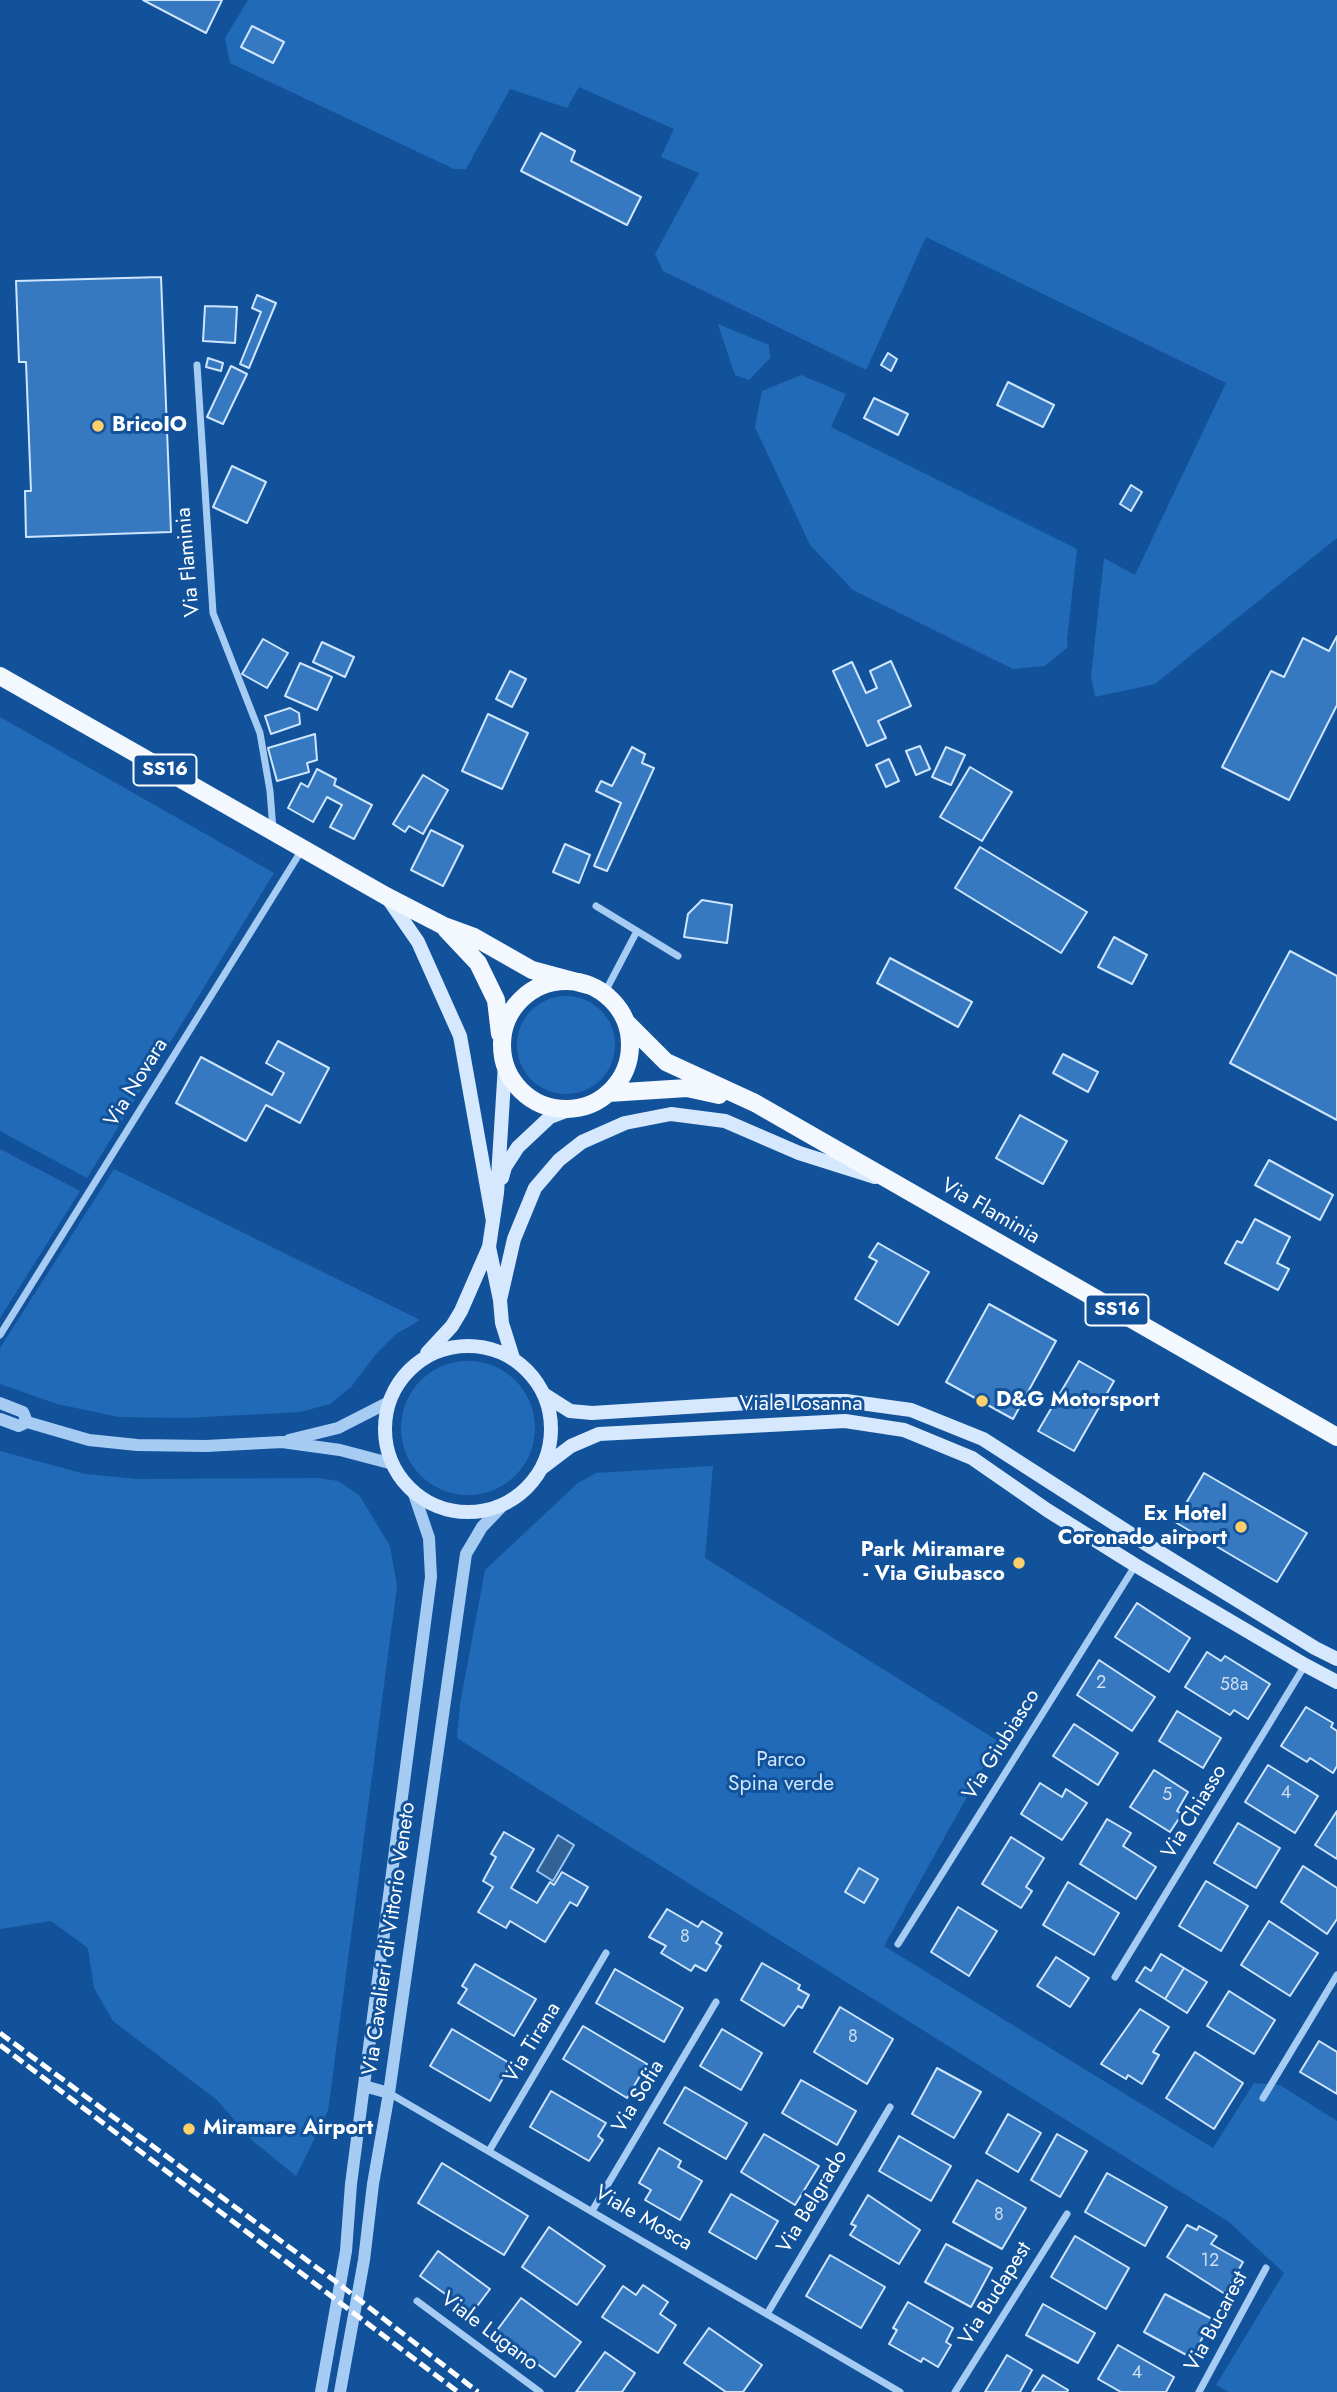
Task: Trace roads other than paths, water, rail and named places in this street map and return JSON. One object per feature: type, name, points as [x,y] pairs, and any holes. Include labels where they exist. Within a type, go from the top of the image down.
[{"type":"main road","name":"SS16","points":[[0,676],[386,896],[444,926],[474,937],[532,970],[596,989]]},
{"type":"main road","points":[[386,896],[418,942],[460,1036],[493,1220]]},
{"type":"main road","points":[[444,926],[478,963],[496,1000],[504,1058],[517,1087],[549,1106],[574,1108]]},
{"type":"main road","points":[[417,1363],[452,1326],[465,1304],[489,1247],[497,1193],[503,1038],[510,1014],[527,995],[538,988],[563,981],[596,989],[613,1002],[626,1022],[630,1043],[622,1076],[608,1093],[598,1100],[550,1117],[518,1147],[505,1167],[497,1193]]},
{"type":"main road","name":"Via Flaminia","points":[[626,1022],[666,1062],[755,1104],[1337,1437]]},
{"type":"main road","points":[[608,1093],[687,1088],[755,1104]]},
{"type":"main road","points":[[500,1300],[514,1239],[535,1188],[559,1160],[582,1143],[625,1123],[671,1114],[725,1121],[799,1153],[896,1184]]},
{"type":"main road","points":[[489,1247],[502,1323],[513,1358]]},
{"type":"main road","name":"Via Cavalieri di Vittorio Veneto","points":[[457,1346],[486,1348],[513,1358],[531,1375],[545,1395],[552,1424],[549,1447],[542,1468],[526,1488],[505,1503],[473,1512],[457,1511],[426,1500],[413,1491],[393,1464],[385,1433],[389,1402],[396,1388],[417,1363],[442,1349],[457,1346]]},
{"type":"main road","name":"Viale Losanna","points":[[545,1395],[569,1411],[592,1413],[781,1401],[846,1401],[911,1410],[983,1439],[1151,1547],[1337,1660]]},
{"type":"main road","name":"Viale Losanna","points":[[542,1468],[571,1447],[599,1434],[845,1421],[904,1430],[972,1458],[1047,1510],[1135,1565],[1337,1682]]},
{"type":"street","name":"Via Flaminia","points":[[197,365],[213,613],[260,733],[270,791],[273,831]]},
{"type":"street","name":"Via Novara","points":[[0,1335],[304,848]]},
{"type":"street","points":[[596,906],[678,956]]},
{"type":"street","points":[[596,989],[637,931]]},
{"type":"street","points":[[282,1442],[338,1428],[389,1402]]},
{"type":"street","points":[[0,1403],[23,1412],[27,1422]]},
{"type":"street","points":[[0,1419],[19,1426],[27,1422],[89,1440],[137,1445],[206,1446],[282,1442],[340,1450],[393,1464]]},
{"type":"street","name":"Via Cavalieri di Vittorio Veneto","points":[[321,2392],[346,2251],[351,2184],[430,1577],[429,1538],[413,1491]]},
{"type":"street","name":"Via Cavalieri di Vittorio Veneto","points":[[340,2392],[364,2260],[373,2184],[389,2094],[466,1554],[482,1527],[505,1503]]},
{"type":"street","name":"Via Giubiasco","points":[[898,1944],[1135,1565]]},
{"type":"street","name":"Via Chiasso","points":[[1115,1977],[1305,1665]]},
{"type":"street","name":"Via Tirana","points":[[489,2151],[606,1953]]},
{"type":"street","points":[[1263,2098],[1337,1975]]},
{"type":"street","name":"Via Sofia","points":[[592,2211],[716,2002]]},
{"type":"street","name":"Viale Mosca","points":[[364,2086],[389,2094],[489,2151],[900,2392]]},
{"type":"street","name":"Via Belgrado","points":[[767,2314],[890,2107]]},
{"type":"street","name":"Via Budapest","points":[[955,2392],[1067,2214]]},
{"type":"street","name":"Via Bucarest","points":[[1199,2392],[1266,2268]]},
{"type":"street","name":"Viale Lugano","points":[[417,2301],[540,2392]]},
{"type":"railway","points":[[0,2033],[335,2281],[478,2392]]},
{"type":"railway","points":[[0,2045],[458,2392]]},
{"type":"place","name":"BricoIO","points":[[98,426]]},
{"type":"place","name":"D&G Motorsport","points":[[982,1401]]},
{"type":"place","name":"Ex Hotel Coronado airport","points":[[1241,1527]]},
{"type":"place","name":"Park Miramare - Via Giubasco","points":[[1019,1563]]},
{"type":"place","name":"Miramare Airport","points":[[189,2129]]},
{"type":"park label","name":"Parco Spina verde","points":[[781,1773]]}]
